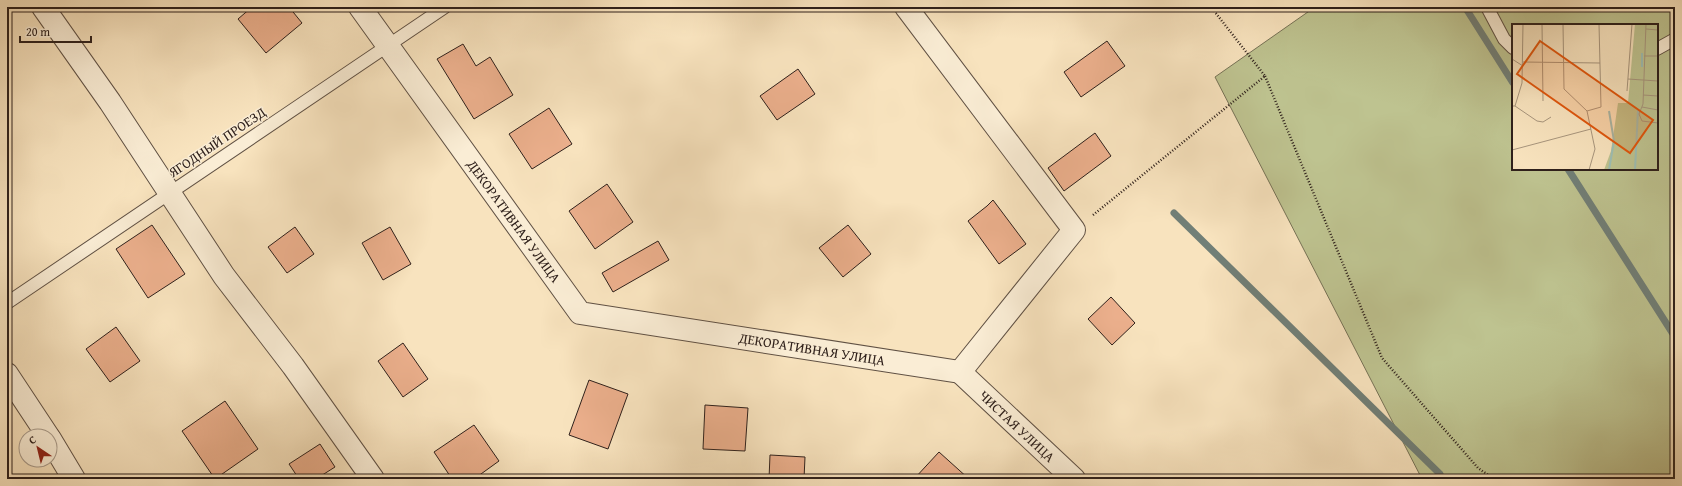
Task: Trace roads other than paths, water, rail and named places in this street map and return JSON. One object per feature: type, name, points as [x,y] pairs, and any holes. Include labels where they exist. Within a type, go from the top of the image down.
[{"type":"street","points":[[43,7],[170,192],[224,276],[294,366],[373,479]]},
{"type":"street","name":"ДЕКОРАТИВНАЯ УЛИЦА","points":[[360,7],[580,313],[960,372]]},
{"type":"street","points":[[906,7],[1074,230],[960,372]]},
{"type":"street","name":"ЧИСТАЯ УЛИЦА","points":[[960,372],[1074,479]]},
{"type":"street","points":[[7,374],[43,428]]},
{"type":"street","points":[[58,453],[74,479]]},
{"type":"lane","name":"ЯГОДНЫЙ ПРОЕЗД","points":[[7,303],[445,7]]},
{"type":"lane","points":[[1487,7],[1504,39],[1512,47]]},
{"type":"lane","points":[[1658,48],[1675,38]]},
{"type":"waterway","points":[[1465,7],[1512,81]]},
{"type":"waterway","points":[[1569,170],[1675,337]]},
{"type":"waterway","points":[[1174,213],[1440,474],[1442,479]]}]
